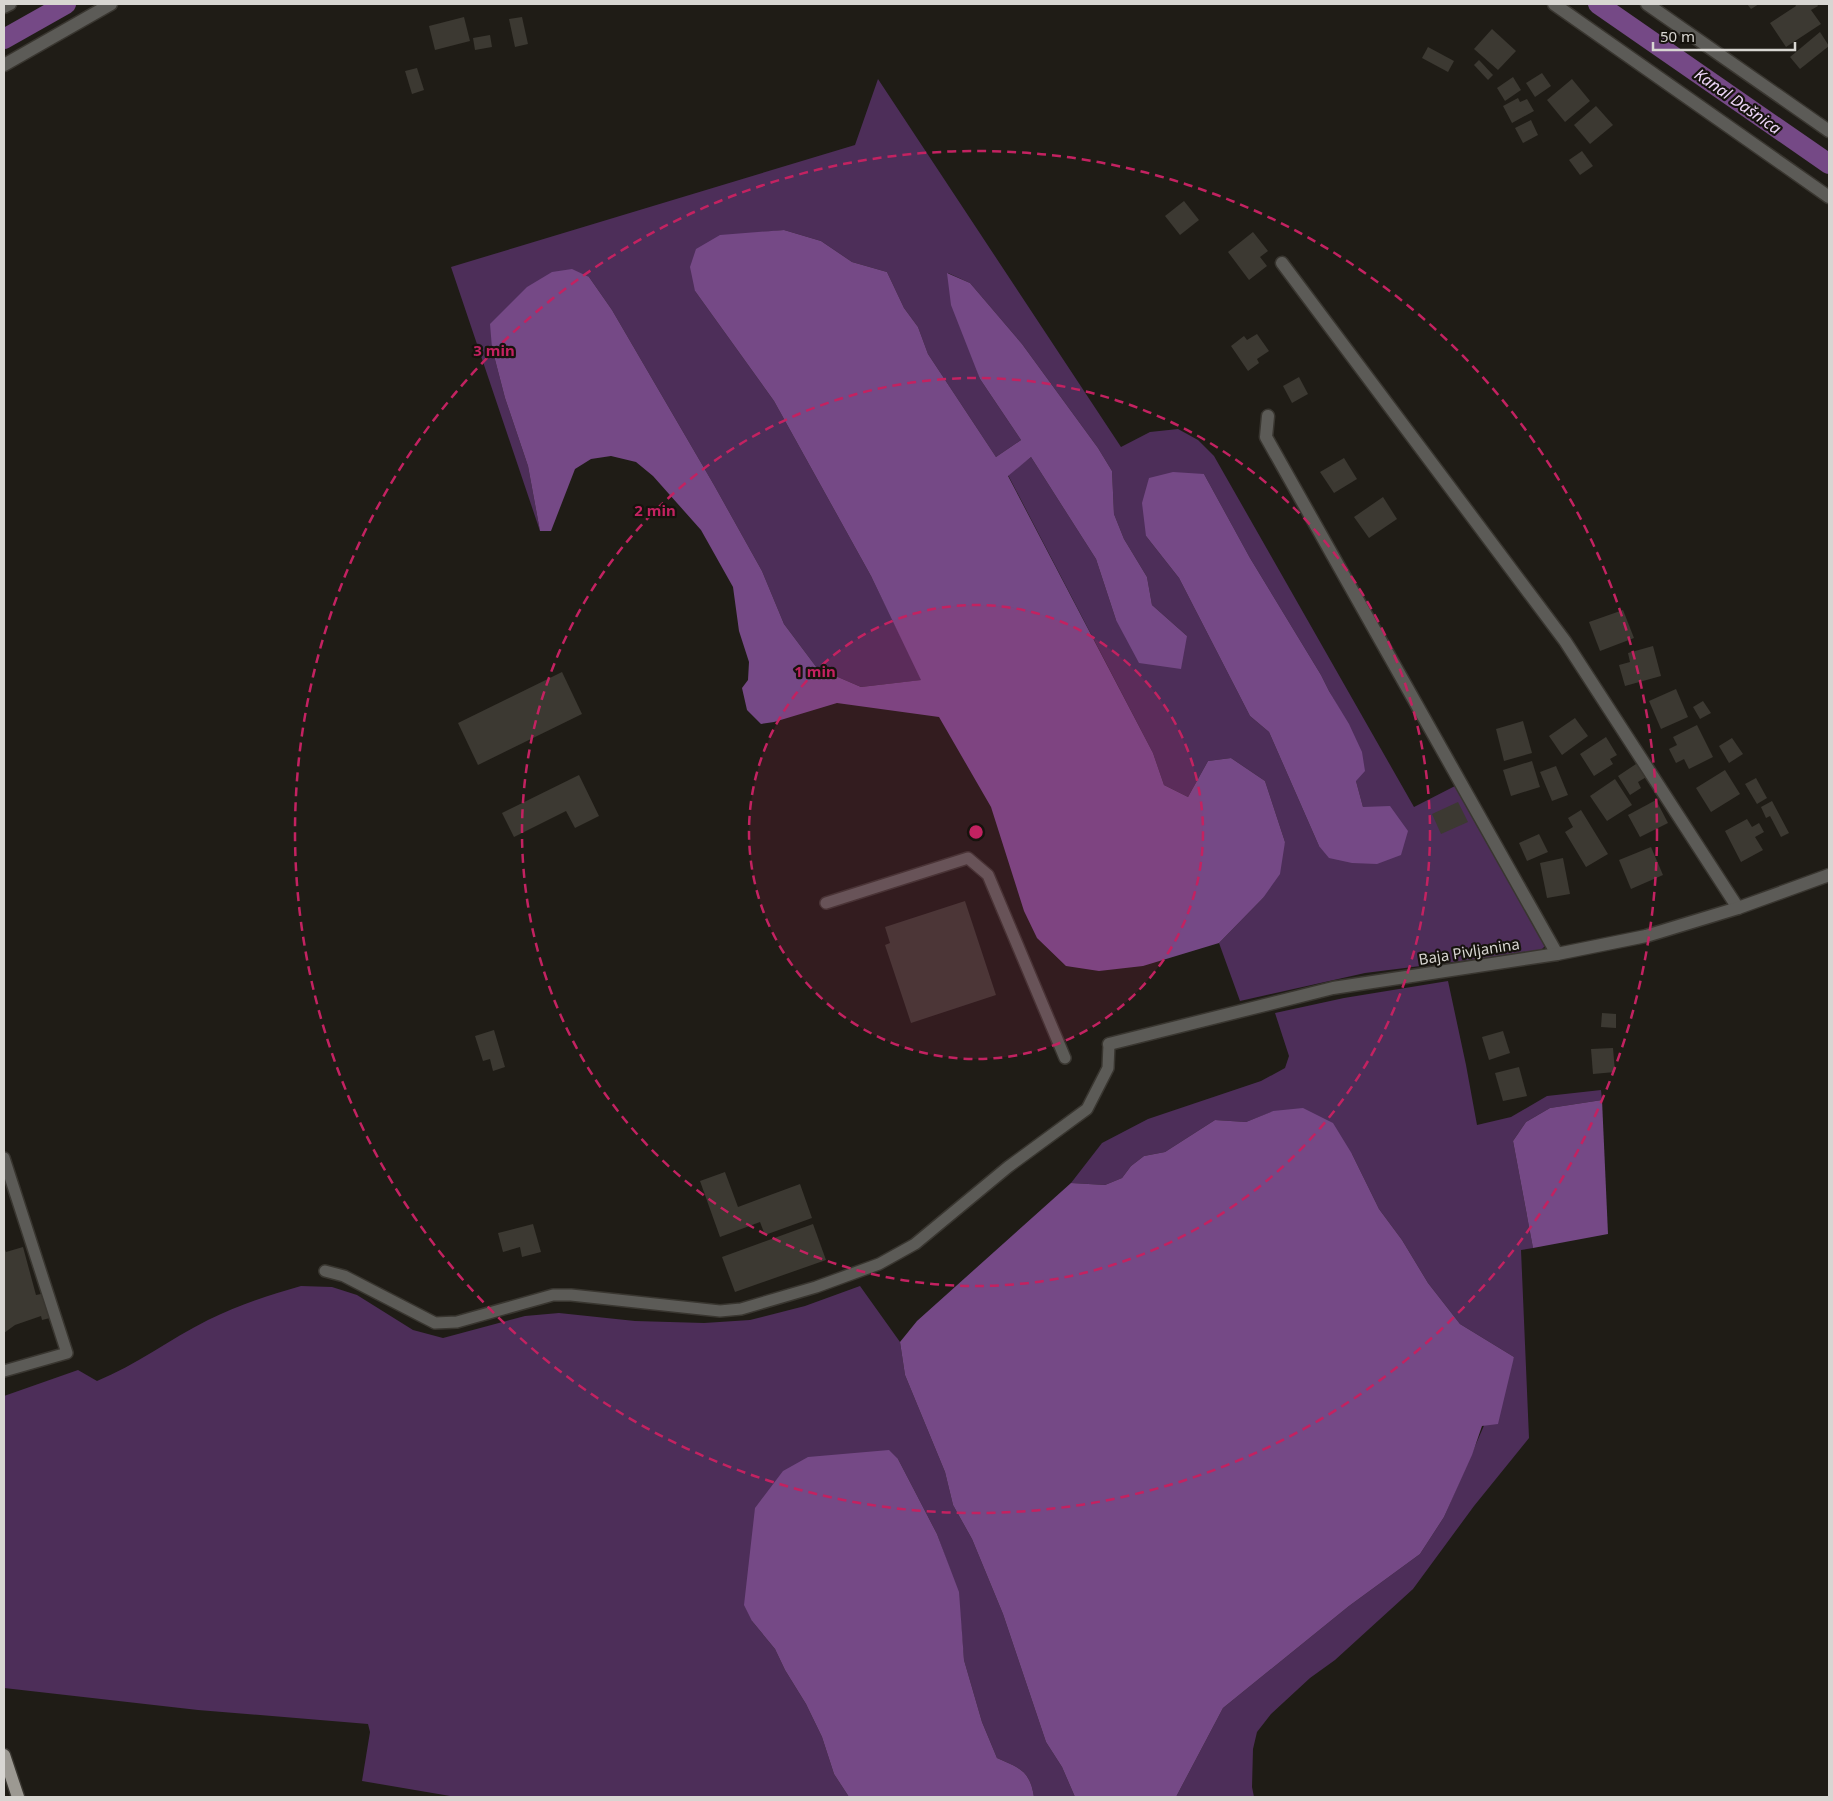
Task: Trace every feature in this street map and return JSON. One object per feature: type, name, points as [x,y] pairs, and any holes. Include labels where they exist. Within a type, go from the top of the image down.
[{"type":"main road","points":[[4,1755],[18,1797]]},
{"type":"street","points":[[4,8],[10,4]]},
{"type":"street","points":[[4,65],[111,4]]},
{"type":"street","points":[[1554,4],[1829,197]]},
{"type":"street","points":[[1647,4],[1829,131]]},
{"type":"street","points":[[1282,264],[1565,641],[1738,908]]},
{"type":"street","points":[[1268,416],[1266,437],[1270,446],[1557,954]]},
{"type":"street","name":"Baja Pivljanina","points":[[1109,1044],[1333,988],[1557,954],[1646,936],[1738,908],[1829,875]]},
{"type":"lane","points":[[826,904],[968,858],[988,875],[1065,1058]]},
{"type":"lane","points":[[326,1271],[344,1276],[435,1323],[457,1322],[553,1295],[571,1295],[720,1311],[741,1309],[816,1287],[879,1264],[915,1244],[1008,1167],[1087,1109],[1108,1068],[1109,1044]]},
{"type":"lane","points":[[4,1159],[68,1353],[4,1371]]},
{"type":"shaded area","points":[[878,79],[1121,447],[1150,432],[1178,429],[1198,440],[1214,456],[1414,807],[1455,786],[1545,946],[1540,951],[1365,973],[1240,1001],[1219,943],[1263,898],[1285,842],[1265,781],[1231,758],[1208,761],[1188,797],[1164,785],[1153,753],[1008,475],[1031,457],[1096,559],[1116,620],[1187,636],[1152,605],[1147,577],[1124,539],[1114,514],[1112,471],[1098,448],[1022,344],[970,283],[948,273],[980,379],[1021,440],[996,457],[928,354],[918,327],[904,308],[887,272],[852,262],[821,241],[784,230],[755,233],[695,291],[774,401],[871,576],[922,680],[861,687],[817,668],[784,624],[762,571],[714,485],[612,310],[589,277],[492,348],[505,398],[528,466],[540,531],[451,267],[855,145]],"holes":[[[1204,474],[1250,558],[1321,675],[1348,724],[1356,781],[1363,807],[1319,846],[1269,732],[1250,716],[1179,578],[1146,536]]]},
{"type":"shaded area","points":[[784,230],[821,241],[852,262],[887,272],[904,308],[918,327],[928,354],[996,457],[1021,440],[980,379],[951,305],[947,273],[970,283],[1022,344],[1098,448],[1112,471],[1114,514],[1124,539],[1147,577],[1152,605],[1187,636],[1181,669],[1139,663],[1116,620],[1096,559],[1031,457],[1008,476],[1153,753],[1164,785],[1188,797],[1208,761],[1231,758],[1265,781],[1285,842],[1280,874],[1263,898],[1219,943],[1143,966],[1099,971],[1066,966],[1037,938],[1024,911],[991,807],[939,717],[837,703],[774,722],[761,724],[747,710],[742,688],[748,680],[749,662],[739,631],[733,587],[701,530],[653,476],[636,462],[611,456],[591,459],[575,469],[551,531],[540,531],[528,466],[505,398],[492,348],[490,324],[527,287],[552,272],[572,269],[589,277],[612,310],[762,571],[784,624],[817,668],[861,687],[921,680],[871,576],[774,401],[695,291],[690,267],[696,249],[720,235]]},
{"type":"shaded area","points":[[1173,472],[1204,474],[1250,558],[1349,724],[1362,752],[1365,771],[1356,781],[1363,807],[1390,806],[1408,831],[1401,855],[1377,864],[1352,863],[1329,858],[1319,846],[1269,732],[1250,716],[1179,578],[1146,536],[1142,503],[1149,478]]},
{"type":"shaded area","points":[[1448,981],[1477,1125],[1511,1117],[1547,1096],[1601,1090],[1602,1100],[1550,1108],[1526,1122],[1513,1141],[1533,1248],[1521,1250],[1529,1438],[1474,1506],[1413,1589],[1335,1660],[1310,1678],[1271,1714],[1257,1732],[1253,1749],[1252,1787],[1254,1797],[1176,1797],[1223,1708],[1349,1606],[1420,1554],[1444,1517],[1514,1357],[1460,1324],[1428,1283],[1402,1240],[1379,1209],[1352,1154],[1274,1111],[1246,1122],[1215,1120],[1165,1152],[1144,1156],[1131,1166],[1122,1178],[1105,1185],[1071,1183],[1102,1143],[1148,1119],[1261,1081],[1285,1068],[1289,1056],[1275,1013],[1344,998]]},
{"type":"shaded area","points":[[1602,1100],[1608,1234],[1533,1248],[1513,1141],[1526,1122],[1550,1108]]},
{"type":"shaded area","points":[[1303,1108],[1333,1123],[1352,1154],[1379,1209],[1402,1240],[1428,1283],[1460,1324],[1514,1357],[1498,1424],[1482,1426],[1472,1455],[1444,1517],[1420,1554],[1349,1606],[1223,1708],[1176,1797],[1075,1797],[1062,1767],[1046,1742],[1003,1614],[972,1539],[953,1505],[945,1472],[905,1375],[900,1342],[917,1321],[1071,1183],[1105,1185],[1122,1178],[1131,1166],[1144,1156],[1165,1152],[1215,1120],[1246,1122],[1273,1111]]},
{"type":"shaded area","points":[[301,1286],[332,1287],[357,1295],[413,1330],[443,1338],[525,1316],[559,1313],[635,1321],[704,1323],[750,1320],[805,1306],[860,1286],[900,1342],[905,1375],[945,1472],[953,1505],[972,1539],[1003,1614],[1046,1742],[1062,1767],[1075,1797],[1034,1797],[1027,1776],[1018,1768],[997,1758],[982,1722],[964,1660],[958,1592],[937,1534],[898,1459],[752,1621],[775,1649],[785,1670],[806,1704],[822,1737],[834,1774],[849,1797],[456,1797],[362,1781],[370,1732],[368,1724],[198,1710],[4,1688],[4,1396],[78,1370],[97,1381],[219,1315],[254,1301]]},
{"type":"shaded area","points":[[889,1450],[898,1459],[937,1534],[959,1592],[964,1660],[982,1722],[997,1758],[1018,1768],[1027,1776],[1034,1797],[849,1797],[834,1774],[822,1737],[806,1704],[785,1670],[775,1649],[752,1621],[744,1605],[755,1508],[783,1471],[808,1457]]},
{"type":"building","points":[[1747,4],[1759,4],[1751,9]]},
{"type":"building","points":[[1795,4],[1817,4],[1818,6],[1811,10],[1821,24],[1786,47],[1770,23],[1796,6]]},
{"type":"building","points":[[464,17],[470,41],[435,50],[429,26]]},
{"type":"building","points":[[522,17],[528,44],[515,47],[509,19]]},
{"type":"building","points":[[1492,29],[1516,51],[1498,70],[1474,49]]},
{"type":"building","points":[[1820,32],[1829,46],[1800,69],[1790,57]]},
{"type":"building","points":[[490,35],[492,47],[475,50],[473,38]]},
{"type":"building","points":[[1428,47],[1454,61],[1448,72],[1422,58]]},
{"type":"building","points":[[1479,60],[1493,75],[1488,80],[1474,65]]},
{"type":"building","points":[[417,68],[424,90],[412,94],[405,71]]},
{"type":"building","points":[[1542,73],[1551,86],[1535,97],[1526,83]]},
{"type":"building","points":[[1513,77],[1521,90],[1505,101],[1497,88]]},
{"type":"building","points":[[1572,79],[1590,101],[1565,122],[1547,100]]},
{"type":"building","points":[[1518,98],[1520,102],[1527,99],[1534,111],[1512,123],[1503,106]]},
{"type":"building","points":[[1596,106],[1613,125],[1590,144],[1574,125]]},
{"type":"building","points":[[1531,120],[1538,135],[1523,143],[1515,128]]},
{"type":"building","points":[[1582,151],[1593,166],[1580,175],[1569,160]]},
{"type":"building","points":[[1184,201],[1199,220],[1180,235],[1165,216]]},
{"type":"building","points":[[1253,232],[1268,251],[1260,257],[1267,266],[1249,280],[1228,252]]},
{"type":"building","points":[[1257,334],[1269,351],[1257,359],[1259,363],[1248,371],[1231,346],[1244,336],[1247,340]]},
{"type":"building","points":[[1299,377],[1308,394],[1292,403],[1283,386]]},
{"type":"building","points":[[1344,458],[1357,479],[1334,493],[1320,472]]},
{"type":"building","points":[[1383,497],[1397,519],[1369,538],[1354,517]]},
{"type":"building","points":[[1623,610],[1634,638],[1600,651],[1589,622]]},
{"type":"building","points":[[1653,646],[1661,676],[1625,686],[1619,665],[1630,662],[1628,653]]},
{"type":"building","points":[[562,672],[582,714],[478,765],[458,723]]},
{"type":"building","points":[[1676,689],[1688,717],[1661,729],[1649,701]]},
{"type":"building","points":[[1703,701],[1711,713],[1700,719],[1693,707]]},
{"type":"building","points":[[1575,718],[1588,736],[1562,755],[1549,736]]},
{"type":"building","points":[[1523,721],[1532,753],[1504,761],[1496,729]]},
{"type":"building","points":[[1697,725],[1713,757],[1689,769],[1684,759],[1676,763],[1669,749],[1677,745],[1673,737]]},
{"type":"building","points":[[1606,737],[1617,755],[1610,759],[1613,764],[1594,776],[1580,754]]},
{"type":"building","points":[[1732,738],[1743,754],[1729,763],[1719,746]]},
{"type":"building","points":[[1532,761],[1540,787],[1511,796],[1503,770]]},
{"type":"building","points":[[1639,762],[1648,776],[1638,782],[1641,788],[1630,795],[1618,776]]},
{"type":"building","points":[[1556,766],[1568,795],[1552,801],[1540,772]]},
{"type":"building","points":[[1725,770],[1740,794],[1711,812],[1696,788]]},
{"type":"building","points":[[579,775],[599,816],[575,828],[566,811],[514,837],[502,813]]},
{"type":"building","points":[[1756,778],[1767,798],[1757,804],[1745,784]]},
{"type":"building","points":[[1615,779],[1632,805],[1607,821],[1590,796]]},
{"type":"building","points":[[1656,800],[1668,823],[1640,837],[1628,815]]},
{"type":"building","points":[[1772,801],[1789,833],[1781,837],[1770,816],[1766,818],[1761,807]]},
{"type":"building","points":[[1458,802],[1468,822],[1441,834],[1432,814]]},
{"type":"building","points":[[1581,810],[1608,854],[1586,867],[1565,832],[1573,827],[1568,818]]},
{"type":"building","points":[[1747,819],[1752,827],[1759,823],[1764,832],[1755,837],[1763,850],[1741,862],[1725,831]]},
{"type":"building","points":[[1539,834],[1548,852],[1527,861],[1519,843]]},
{"type":"building","points":[[1651,847],[1663,875],[1631,889],[1619,860]]},
{"type":"building","points":[[1563,858],[1570,894],[1547,898],[1540,863]]},
{"type":"building","points":[[965,901],[996,995],[911,1023],[885,945],[890,943],[885,927]]},
{"type":"building","points":[[1602,1013],[1616,1014],[1616,1028],[1601,1027]]},
{"type":"building","points":[[494,1030],[505,1067],[493,1071],[490,1059],[483,1061],[475,1036]]},
{"type":"building","points":[[1503,1031],[1510,1053],[1489,1060],[1482,1037]]},
{"type":"building","points":[[1613,1048],[1615,1072],[1593,1074],[1591,1049]]},
{"type":"building","points":[[1519,1067],[1527,1096],[1503,1101],[1495,1073]]},
{"type":"building","points":[[725,1172],[738,1207],[800,1184],[812,1218],[765,1235],[760,1222],[720,1237],[700,1181]]},
{"type":"building","points":[[533,1224],[541,1252],[522,1257],[520,1247],[503,1252],[498,1233]]},
{"type":"building","points":[[813,1224],[826,1260],[735,1292],[722,1257]]},
{"type":"building","points":[[4,1247],[6,1252],[23,1247],[36,1295],[41,1294],[50,1318],[42,1320],[41,1316],[15,1325],[4,1333]]},
{"type":"waterway","name":"Kanal Dašnica","points":[[4,39],[66,4]]},
{"type":"waterway","name":"Kanal Dašnica","points":[[1598,4],[1829,164]]}]
